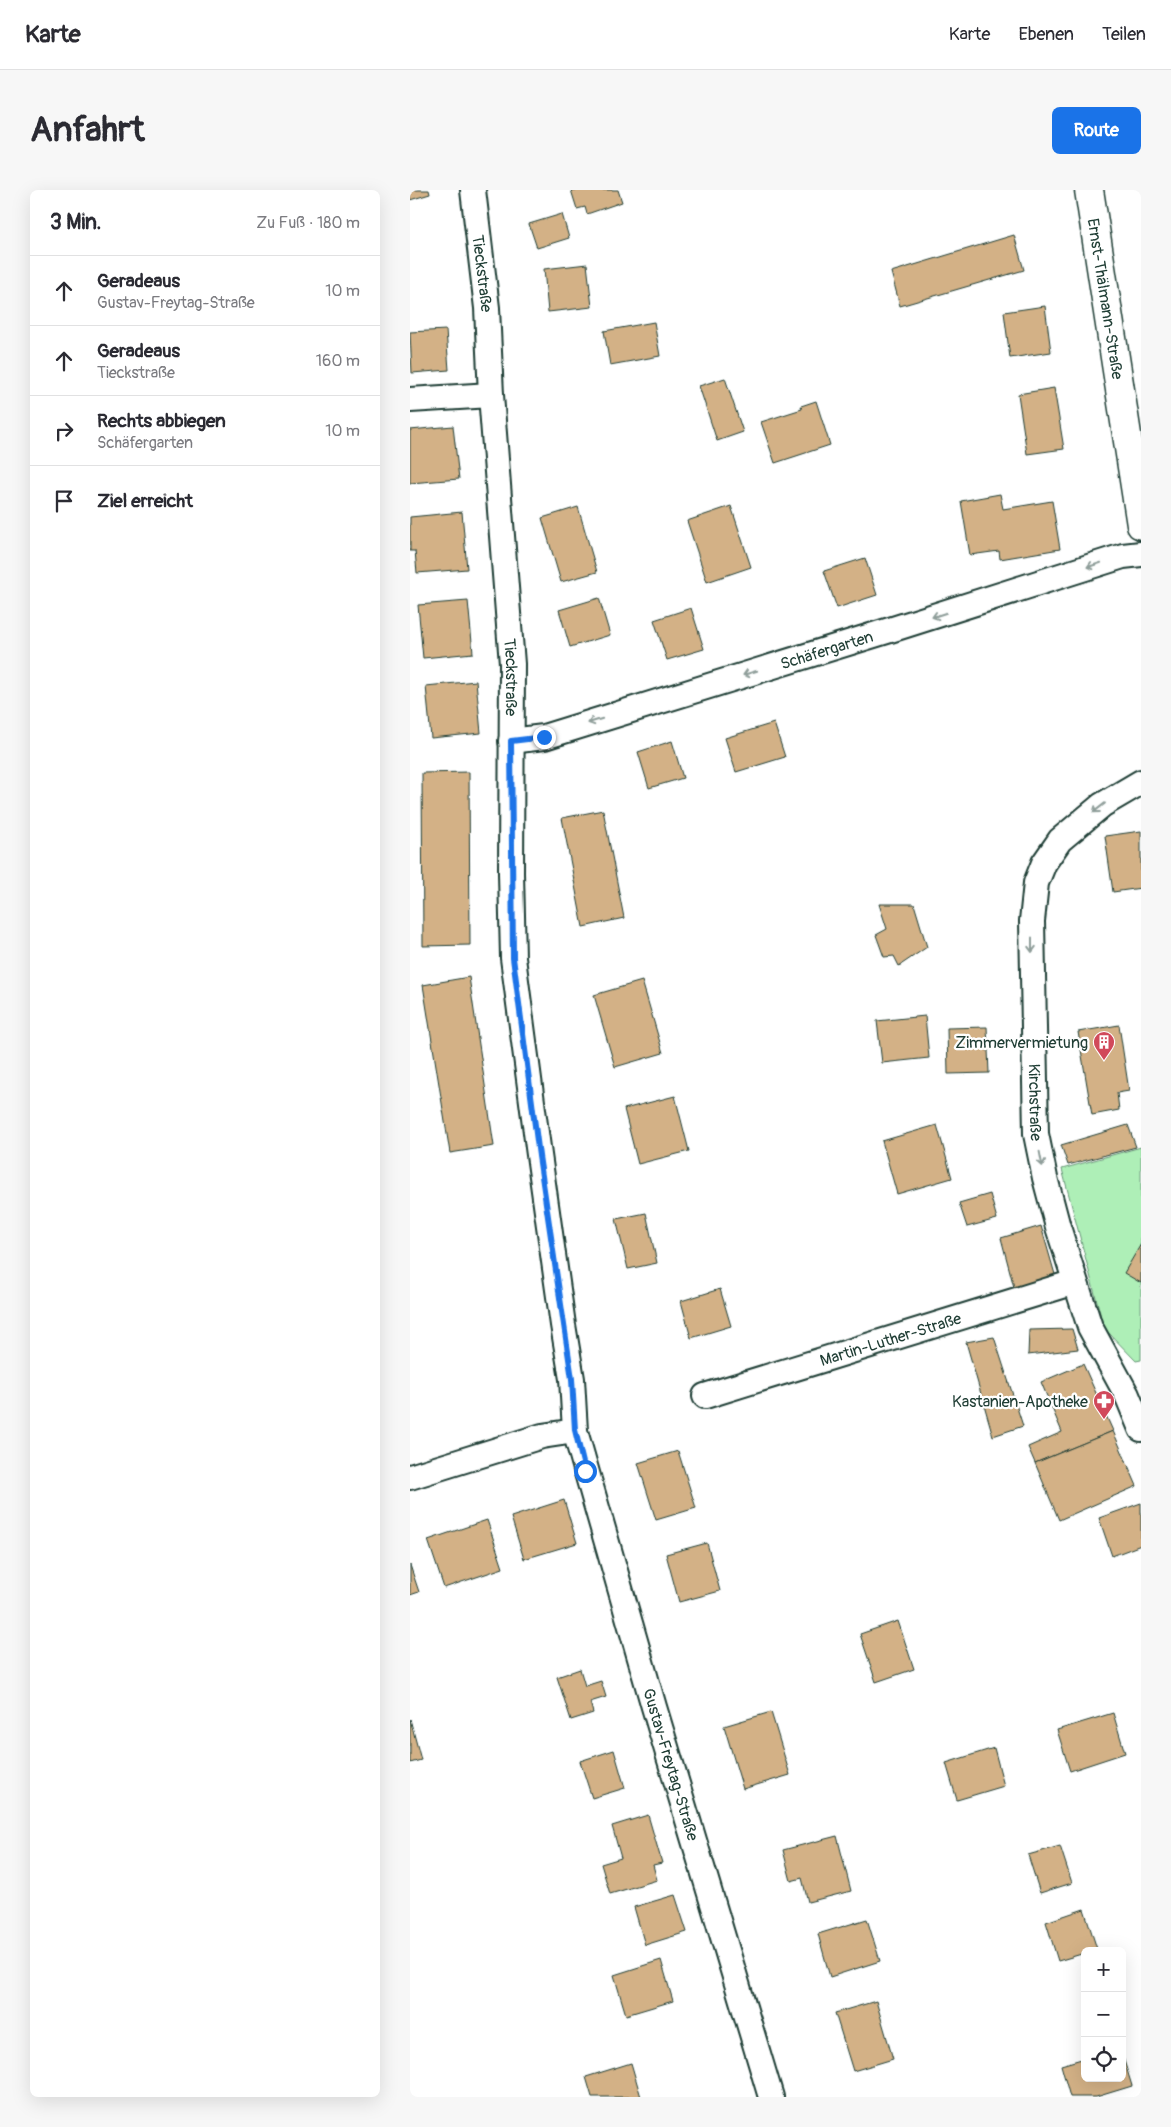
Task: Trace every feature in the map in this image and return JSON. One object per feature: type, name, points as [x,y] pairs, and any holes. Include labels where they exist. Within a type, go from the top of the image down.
[{"type":"street","name":"Tieckstraße","points":[[472,190],[486,300],[512,664],[513,958],[541,1174],[572,1379],[575,1430]]},
{"type":"street","name":"Ernst-Thälmann-Straße","points":[[1089,190],[1141,526]]},
{"type":"street","points":[[410,400],[492,395]]},
{"type":"street","name":"Schäfergarten","points":[[511,741],[544,737],[1123,556],[1141,554]]},
{"type":"street","name":"Kirchstraße","points":[[1141,782],[1102,805],[1060,840],[1044,863],[1036,883],[1033,901],[1032,993],[1036,1134],[1051,1203],[1090,1326],[1134,1393],[1141,1430]]},
{"type":"street","name":"Martin-Luther-Straße","points":[[705,1396],[1075,1282]]},
{"type":"street","points":[[410,1477],[542,1436],[575,1430]]},
{"type":"street","name":"Gustav-Freytag-Straße","points":[[575,1430],[657,1715],[771,2097]]},
{"type":"green space","points":[[1141,1147],[1141,1360],[1136,1361],[1104,1328],[1062,1169]]},
{"type":"building","points":[[410,190],[429,190],[430,194],[410,200]]},
{"type":"building","points":[[571,190],[618,190],[622,202],[587,214],[585,207],[577,209]]},
{"type":"building","points":[[562,214],[569,238],[537,248],[529,224]]},
{"type":"building","points":[[1014,235],[1024,270],[900,306],[891,272]]},
{"type":"building","points":[[587,264],[592,307],[548,312],[544,269]]},
{"type":"building","points":[[1045,306],[1051,352],[1010,358],[1004,312]]},
{"type":"building","points":[[654,322],[660,356],[610,365],[604,331]]},
{"type":"building","points":[[446,330],[449,370],[412,373],[410,332]]},
{"type":"building","points":[[725,378],[743,432],[717,441],[699,386]]},
{"type":"building","points":[[1054,388],[1064,449],[1027,454],[1018,394]]},
{"type":"building","points":[[816,401],[830,445],[775,463],[761,422],[802,409],[801,406]]},
{"type":"building","points":[[453,426],[459,479],[410,483],[410,430]]},
{"type":"building","points":[[1000,494],[1003,509],[1052,501],[1060,549],[1000,559],[999,551],[970,555],[961,501]]},
{"type":"building","points":[[731,506],[751,567],[707,582],[687,521]]},
{"type":"building","points":[[578,507],[597,572],[561,582],[542,518]]},
{"type":"building","points":[[462,512],[467,569],[417,573],[415,551],[410,551],[410,517]]},
{"type":"building","points":[[865,558],[877,595],[837,608],[824,571]]},
{"type":"building","points":[[599,598],[610,635],[570,647],[559,610]]},
{"type":"building","points":[[468,601],[473,653],[423,658],[418,605]]},
{"type":"building","points":[[691,608],[704,649],[667,660],[654,620]]},
{"type":"building","points":[[476,681],[481,733],[431,738],[426,686]]},
{"type":"building","points":[[774,723],[785,757],[736,772],[725,738]]},
{"type":"building","points":[[672,741],[683,778],[649,788],[638,752]]},
{"type":"building","points":[[469,772],[470,945],[423,946],[422,773]]},
{"type":"building","points":[[603,810],[624,918],[583,927],[562,818]]},
{"type":"building","points":[[1141,831],[1141,888],[1113,892],[1105,836]]},
{"type":"building","points":[[879,904],[914,904],[927,947],[899,966],[894,956],[884,957],[876,935],[887,929]]},
{"type":"building","points":[[469,977],[494,1146],[450,1153],[423,985]]},
{"type":"building","points":[[642,981],[663,1053],[615,1067],[594,995]]},
{"type":"building","points":[[925,1016],[929,1058],[882,1063],[877,1021]]},
{"type":"building","name":"Zimmervermietung","points":[[1119,1025],[1129,1091],[1117,1093],[1119,1110],[1092,1115],[1078,1032]]},
{"type":"building","points":[[987,1027],[989,1073],[948,1074],[947,1028]]},
{"type":"building","points":[[675,1096],[689,1151],[638,1164],[624,1109]]},
{"type":"building","points":[[937,1125],[952,1178],[897,1194],[882,1141]]},
{"type":"building","points":[[1128,1125],[1136,1147],[1068,1165],[1061,1145]]},
{"type":"building","points":[[990,1194],[997,1219],[967,1227],[959,1203]]},
{"type":"building","points":[[646,1213],[657,1263],[628,1269],[616,1219]]},
{"type":"building","points":[[1041,1226],[1056,1278],[1015,1291],[1001,1238]]},
{"type":"building","points":[[1141,1244],[1141,1283],[1124,1273]]},
{"type":"building","points":[[720,1289],[731,1326],[691,1338],[681,1301]]},
{"type":"building","points":[[1072,1329],[1078,1349],[1028,1355],[1029,1330]]},
{"type":"building","points":[[994,1337],[1023,1426],[993,1436],[966,1342]]},
{"type":"building","points":[[1083,1364],[1113,1431],[1035,1463],[1028,1447],[1062,1432],[1041,1382]]},
{"type":"building","points":[[1113,1431],[1137,1486],[1059,1520],[1035,1463]]},
{"type":"building","points":[[678,1451],[696,1508],[656,1520],[638,1463]]},
{"type":"building","points":[[564,1500],[577,1543],[524,1559],[511,1517]]},
{"type":"building","points":[[1141,1503],[1141,1545],[1112,1556],[1099,1518]]},
{"type":"building","points":[[487,1520],[503,1568],[444,1588],[428,1540]]},
{"type":"building","points":[[707,1543],[720,1591],[679,1602],[666,1554]]},
{"type":"building","points":[[410,1565],[419,1592],[410,1595]]},
{"type":"building","points":[[898,1621],[914,1669],[876,1682],[860,1634]]},
{"type":"building","points":[[580,1669],[585,1686],[601,1681],[606,1697],[590,1702],[593,1713],[571,1720],[557,1677]]},
{"type":"building","points":[[771,1712],[790,1775],[743,1789],[724,1726]]},
{"type":"building","points":[[1113,1713],[1125,1753],[1070,1771],[1057,1730]]},
{"type":"building","points":[[410,1719],[421,1760],[410,1763]]},
{"type":"building","points":[[994,1748],[1004,1786],[957,1800],[946,1763]]},
{"type":"building","points":[[614,1750],[625,1788],[592,1798],[580,1761]]},
{"type":"building","points":[[648,1815],[662,1863],[653,1865],[657,1880],[610,1894],[601,1864],[621,1858],[612,1826]]},
{"type":"building","points":[[837,1836],[851,1891],[808,1902],[802,1878],[791,1881],[783,1850]]},
{"type":"building","points":[[1060,1846],[1072,1883],[1040,1893],[1028,1855]]},
{"type":"building","points":[[675,1895],[687,1932],[645,1945],[634,1907]]},
{"type":"building","points":[[1084,1909],[1096,1947],[1081,1947],[1081,1954],[1058,1961],[1046,1922]]},
{"type":"building","points":[[867,1919],[880,1961],[830,1977],[818,1934]]},
{"type":"building","points":[[661,1960],[673,2001],[626,2015],[614,1975]]},
{"type":"building","points":[[876,2001],[893,2059],[853,2071],[835,2013]]},
{"type":"building","points":[[1081,2059],[1081,2082],[1126,2082],[1126,2067],[1132,2086],[1096,2097],[1070,2097],[1061,2065]]},
{"type":"building","points":[[631,2063],[641,2097],[592,2097],[586,2077]]},
{"type":"place","name":"Zimmervermietung","points":[[1104,1061]]},
{"type":"place","name":"Kastanien-Apotheke","points":[[1104,1420]]},
{"type":"route","points":[[544,737],[511,741],[513,958],[539,1156],[572,1379],[575,1430],[585,1471]]}]
